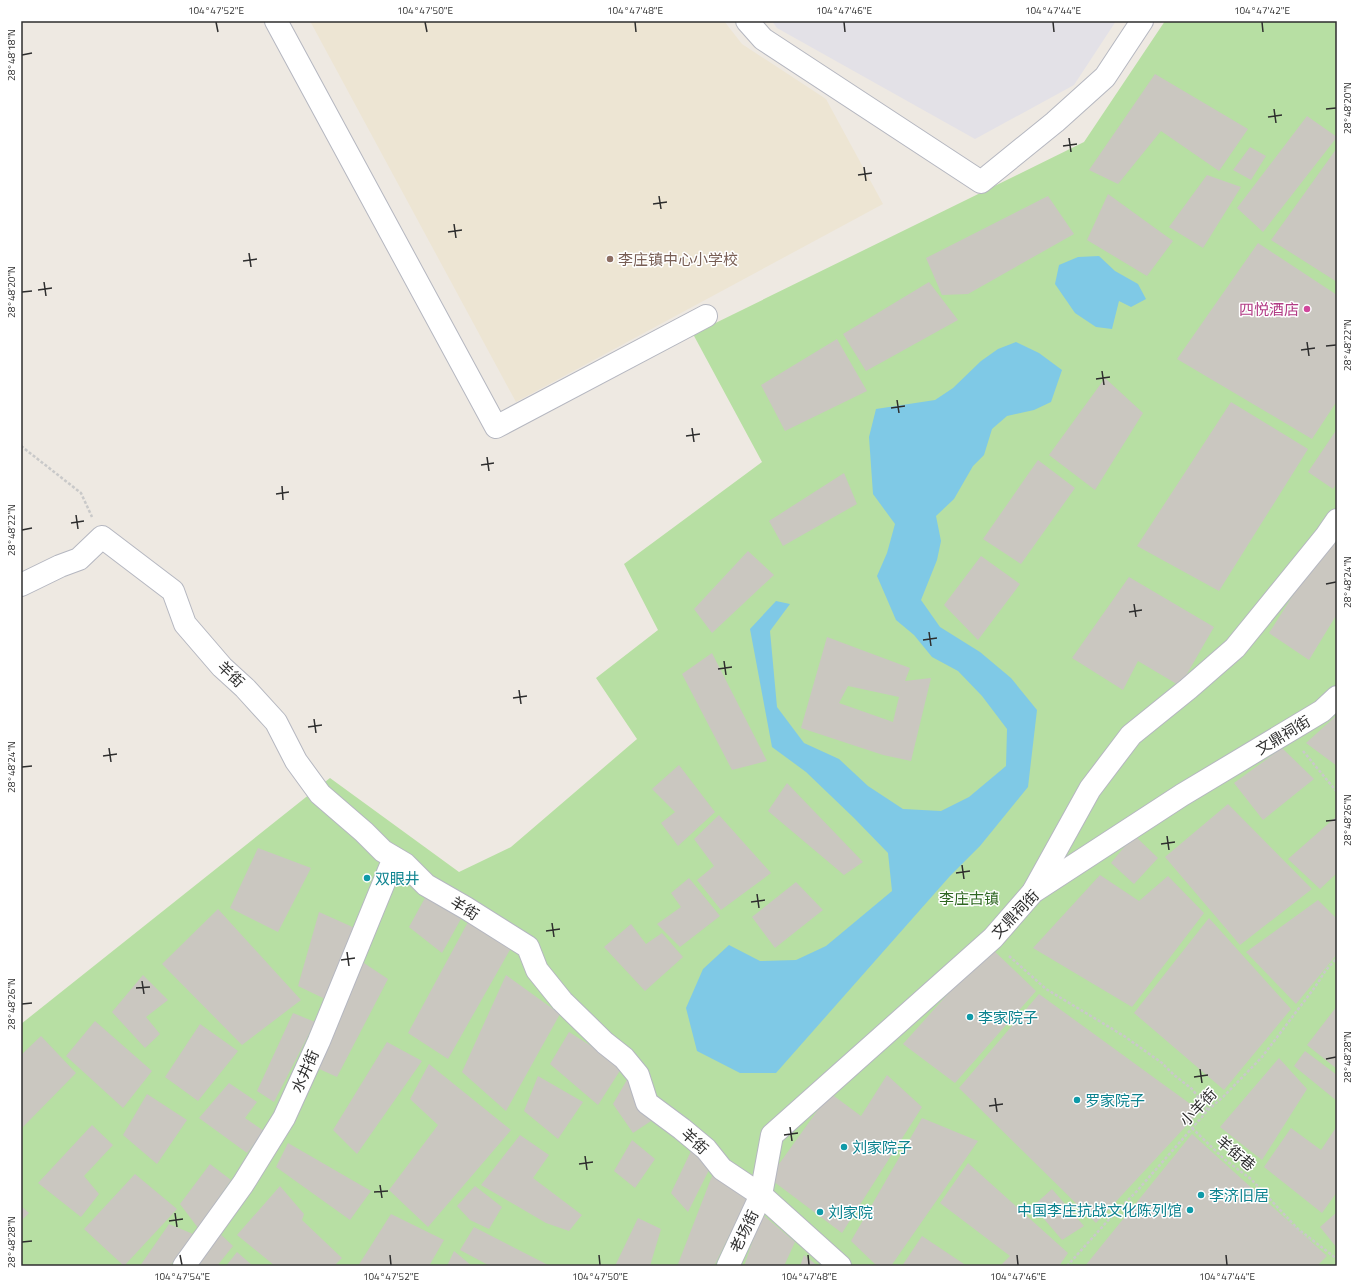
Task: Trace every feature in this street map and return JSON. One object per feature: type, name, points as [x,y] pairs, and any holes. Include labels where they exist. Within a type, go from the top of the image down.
[{"type":"lane","points":[[276,21],[496,428],[706,316]]},
{"type":"lane","points":[[747,21],[763,39],[981,182],[1055,122],[1105,76],[1142,21]]},
{"type":"lane","points":[[1033,892],[1090,789],[1131,735],[1188,689],[1235,648],[1326,536],[1337,520]]},
{"type":"lane","points":[[21,584],[79,559],[102,537]]},
{"type":"lane","name":"羊街","points":[[102,537],[173,591],[185,624],[222,667],[245,688],[276,722],[296,761],[320,794],[364,832],[383,851],[405,864],[426,885],[460,904],[528,947],[537,970],[562,1001],[624,1058],[638,1075],[647,1103],[706,1149],[722,1169],[761,1195],[840,1266]]},
{"type":"lane","name":"文鼎祠街","points":[[761,1195],[772,1135],[993,938],[1033,892],[1182,795],[1322,711],[1337,697]]},
{"type":"lane","name":"水井街","points":[[184,1266],[243,1184],[284,1118],[319,1041],[394,858]]},
{"type":"lane","name":"老场街","points":[[728,1266],[761,1195]]},
{"type":"path","points":[[21,446],[81,493],[102,537]]},
{"type":"path","points":[[1288,732],[1337,792]]},
{"type":"path","points":[[993,938],[1017,964],[1046,989],[1124,1036],[1162,1063],[1174,1076],[1192,1089],[1208,1110]]},
{"type":"path","name":"小羊街","points":[[1067,1266],[1113,1215],[1138,1191],[1208,1110],[1223,1097],[1262,1057],[1315,987],[1326,970],[1337,958]]},
{"type":"path","name":"羊街巷","points":[[1192,1128],[1224,1159],[1251,1179],[1298,1229],[1337,1259]]},
{"type":"shaded area","name":"李庄镇中心小学校","points":[[310,21],[724,21],[742,44],[826,99],[883,204],[516,402]]},
{"type":"shaded area","points":[[772,21],[1116,21],[1074,85],[975,139],[777,28]]},
{"type":"green space","name":"李庄古镇","points":[[1165,21],[1337,21],[1337,1266],[21,1266],[21,1024],[330,778],[459,872],[511,847],[637,739],[596,678],[658,630],[624,564],[762,462],[693,334],[1084,142]]},
{"type":"water","points":[[1099,256],[1115,271],[1138,284],[1146,299],[1131,307],[1119,301],[1112,329],[1096,327],[1075,313],[1055,284],[1059,265],[1078,257]]},
{"type":"water","points":[[1016,342],[1039,353],[1062,370],[1051,402],[1034,410],[1007,416],[992,429],[984,455],[973,466],[954,499],[936,516],[941,541],[937,560],[921,600],[940,627],[980,652],[1011,678],[1037,710],[1028,787],[980,846],[950,876],[776,1073],[740,1073],[697,1051],[686,1008],[703,969],[729,945],[760,961],[796,960],[826,946],[892,891],[888,853],[806,772],[772,747],[750,629],[776,601],[790,604],[770,631],[777,707],[804,743],[839,759],[868,786],[903,809],[941,811],[969,797],[1006,766],[1007,729],[982,696],[958,671],[932,657],[914,635],[896,620],[877,576],[887,553],[895,524],[873,494],[869,437],[876,409],[935,400],[953,388],[981,361],[998,349]]},
{"type":"building","points":[[1155,74],[1248,129],[1219,171],[1161,131],[1118,184],[1089,170]]},
{"type":"building","points":[[1307,116],[1337,137],[1263,232],[1237,208]]},
{"type":"building","points":[[1250,147],[1266,156],[1251,180],[1233,170]]},
{"type":"building","points":[[1337,148],[1337,282],[1271,240]]},
{"type":"building","points":[[1207,175],[1241,187],[1203,248],[1169,227]]},
{"type":"building","points":[[1108,194],[1173,241],[1147,276],[1087,240]]},
{"type":"building","points":[[1048,196],[1074,234],[968,294],[942,295],[926,258]]},
{"type":"building","points":[[1258,243],[1337,295],[1337,401],[1312,439],[1177,359]]},
{"type":"building","points":[[929,282],[958,320],[866,371],[843,334]]},
{"type":"building","points":[[837,339],[867,391],[785,431],[761,385]]},
{"type":"building","points":[[1105,378],[1143,413],[1095,490],[1049,455]]},
{"type":"building","points":[[1231,402],[1308,449],[1219,591],[1137,546]]},
{"type":"building","points":[[1337,429],[1337,483],[1333,489],[1308,472]]},
{"type":"building","points":[[1038,460],[1075,488],[1021,564],[983,539]]},
{"type":"building","points":[[844,473],[857,504],[783,546],[769,521]]},
{"type":"building","points":[[1328,540],[1337,545],[1337,614],[1309,660],[1269,633]]},
{"type":"building","points":[[748,551],[774,575],[712,633],[694,609]]},
{"type":"building","points":[[981,556],[1020,584],[978,640],[944,605]]},
{"type":"building","points":[[1129,577],[1214,627],[1180,686],[1138,661],[1123,690],[1072,658]]},
{"type":"building","points":[[827,637],[910,668],[905,681],[931,678],[911,761],[883,755],[801,728]],"holes":[[[848,686],[899,697],[893,722],[839,703]]]},
{"type":"building","points":[[712,653],[767,761],[732,770],[682,674]]},
{"type":"building","points":[[1337,715],[1337,766],[1306,743]]},
{"type":"building","points":[[1282,748],[1314,779],[1263,820],[1234,783]]},
{"type":"building","points":[[679,765],[715,812],[678,846],[661,823],[675,812],[652,789]]},
{"type":"building","points":[[787,783],[863,862],[844,875],[768,811]]},
{"type":"building","points":[[1228,804],[1312,889],[1240,945],[1165,857]]},
{"type":"building","points":[[719,815],[771,873],[721,910],[697,880],[714,866],[694,839]]},
{"type":"building","points":[[1337,816],[1337,873],[1320,889],[1288,859]]},
{"type":"building","points":[[1134,835],[1158,858],[1134,884],[1111,863]]},
{"type":"building","points":[[258,848],[311,868],[278,932],[230,908]]},
{"type":"building","points":[[1100,875],[1139,901],[1168,876],[1204,913],[1132,1007],[1033,948]]},
{"type":"building","points":[[689,878],[720,916],[680,947],[657,924],[681,907],[671,893]]},
{"type":"building","points":[[796,882],[823,910],[775,948],[752,917]]},
{"type":"building","points":[[426,896],[462,917],[442,953],[409,927]]},
{"type":"building","points":[[1318,900],[1337,919],[1337,954],[1296,1004],[1246,952]]},
{"type":"building","points":[[218,909],[301,1000],[242,1045],[162,964]]},
{"type":"building","points":[[319,912],[357,929],[325,999],[298,986]]},
{"type":"building","points":[[1209,918],[1291,1009],[1224,1090],[1134,1013]]},
{"type":"building","points":[[468,922],[511,948],[448,1059],[408,1033]]},
{"type":"building","points":[[631,924],[646,944],[662,933],[683,957],[645,991],[604,947]]},
{"type":"building","name":"李家院子","points":[[990,947],[1036,991],[955,1083],[903,1044]]},
{"type":"building","points":[[358,959],[388,979],[337,1077],[317,1068]]},
{"type":"building","points":[[143,975],[168,1000],[146,1017],[160,1034],[145,1048],[112,1012]]},
{"type":"building","points":[[506,975],[560,1014],[506,1111],[462,1072]]},
{"type":"building","name":"罗家院子","points":[[1039,994],[1200,1111],[1096,1223],[959,1088]]},
{"type":"building","points":[[1337,1006],[1337,1069],[1307,1045]]},
{"type":"building","points":[[293,1013],[315,1022],[274,1102],[257,1091]]},
{"type":"building","points":[[95,1021],[152,1071],[123,1108],[66,1056]]},
{"type":"building","points":[[200,1024],[238,1051],[198,1101],[165,1077]]},
{"type":"building","points":[[569,1032],[623,1066],[598,1105],[550,1064]]},
{"type":"building","points":[[41,1036],[76,1073],[21,1129],[21,1055]]},
{"type":"building","points":[[387,1042],[422,1061],[357,1154],[333,1130]]},
{"type":"building","points":[[1305,1051],[1337,1075],[1337,1101],[1294,1066]]},
{"type":"building","points":[[1279,1058],[1307,1089],[1262,1160],[1220,1127]]},
{"type":"building","points":[[429,1064],[511,1130],[428,1227],[389,1190],[438,1125],[410,1099]]},
{"type":"building","name":"刘家院子","points":[[887,1075],[922,1107],[842,1233],[769,1178],[830,1093],[861,1116]]},
{"type":"building","points":[[538,1076],[583,1102],[558,1139],[524,1111]]},
{"type":"building","points":[[628,1078],[651,1121],[633,1133],[613,1104]]},
{"type":"building","points":[[229,1083],[257,1102],[245,1118],[264,1131],[247,1153],[199,1118]]},
{"type":"building","points":[[147,1094],[187,1120],[157,1164],[123,1135]]},
{"type":"building","points":[[922,1118],[978,1141],[891,1266],[877,1266],[851,1241]]},
{"type":"building","points":[[92,1125],[113,1145],[84,1176],[99,1194],[81,1217],[38,1183]]},
{"type":"building","points":[[1337,1126],[1337,1192],[1322,1213],[1264,1167],[1291,1128],[1321,1150]]},
{"type":"building","name":"李济旧居","points":[[1192,1134],[1327,1256],[1317,1266],[1085,1266]]},
{"type":"building","points":[[520,1135],[549,1155],[533,1178],[582,1215],[569,1231],[546,1223],[481,1185]]},
{"type":"building","points":[[632,1140],[655,1159],[635,1188],[614,1171]]},
{"type":"building","points":[[288,1143],[371,1191],[350,1220],[276,1167]]},
{"type":"building","points":[[691,1151],[710,1168],[688,1212],[671,1193]]},
{"type":"building","points":[[968,1163],[1068,1253],[1059,1266],[1000,1266],[1010,1256],[940,1203]]},
{"type":"building","points":[[210,1164],[231,1180],[198,1228],[180,1204]]},
{"type":"building","points":[[135,1174],[177,1209],[124,1266],[84,1229]]},
{"type":"building","points":[[712,1176],[749,1196],[714,1266],[685,1266],[678,1264]]},
{"type":"building","points":[[280,1186],[304,1214],[302,1220],[342,1258],[334,1266],[275,1266],[237,1235]]},
{"type":"building","points":[[475,1186],[502,1207],[489,1229],[470,1220],[457,1206]]},
{"type":"building","points":[[1052,1189],[1084,1226],[1062,1240],[1033,1206]]},
{"type":"building","points":[[21,1206],[29,1213],[21,1221]]},
{"type":"building","points":[[1337,1212],[1337,1248],[1320,1227]]},
{"type":"building","points":[[391,1214],[444,1240],[429,1266],[358,1266]]},
{"type":"building","points":[[762,1214],[795,1242],[784,1266],[744,1266]]},
{"type":"building","points":[[638,1218],[661,1229],[650,1266],[615,1266]]},
{"type":"building","points":[[169,1224],[193,1234],[170,1266],[140,1266]]},
{"type":"building","points":[[474,1227],[550,1266],[490,1266],[460,1250]]},
{"type":"building","points":[[217,1231],[233,1246],[217,1266],[194,1266]]},
{"type":"building","points":[[922,1236],[967,1266],[902,1266]]},
{"type":"building","points":[[454,1251],[472,1266],[447,1266]]},
{"type":"building","points":[[237,1252],[253,1266],[226,1266]]},
{"type":"building","points":[[804,1255],[818,1266],[800,1266]]},
{"type":"place","name":"李庄镇中心小学校","points":[[610,259]]},
{"type":"place","name":"四悦酒店","points":[[1307,309]]},
{"type":"place","name":"双眼井","points":[[367,878]]},
{"type":"place","name":"李家院子","points":[[970,1017]]},
{"type":"place","name":"罗家院子","points":[[1077,1100]]},
{"type":"place","name":"刘家院子","points":[[844,1147]]},
{"type":"place","name":"李济旧居","points":[[1201,1195]]},
{"type":"place","name":"中国李庄抗战文化陈列馆","points":[[1190,1210]]},
{"type":"place","name":"刘家院","points":[[820,1212]]}]
